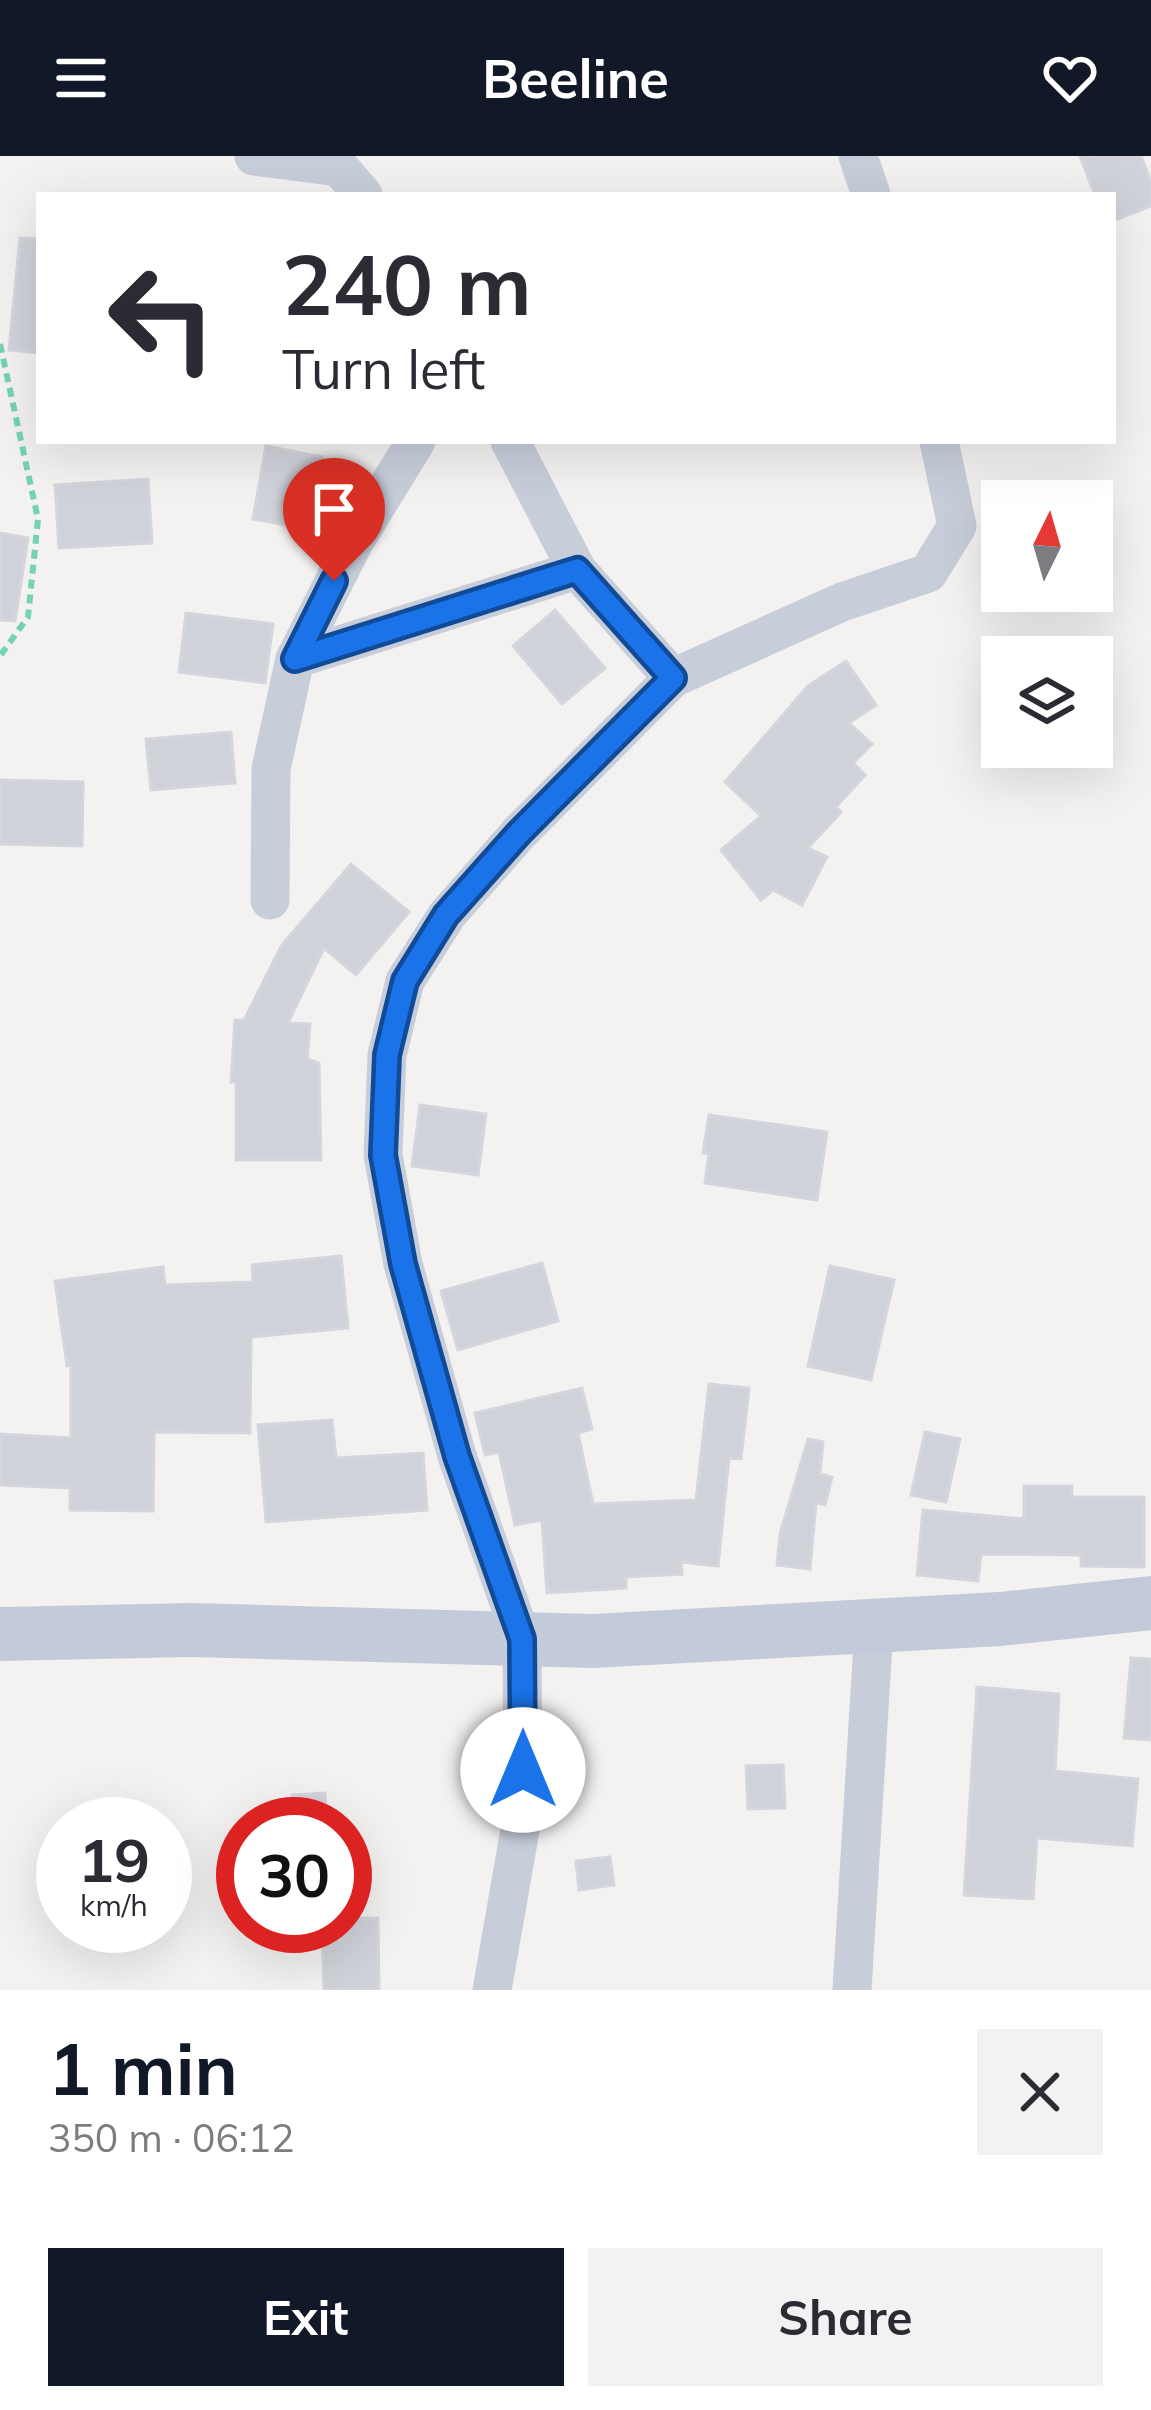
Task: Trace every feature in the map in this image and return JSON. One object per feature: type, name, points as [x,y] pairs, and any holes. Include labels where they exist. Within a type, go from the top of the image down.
[{"type":"main road","points":[[0,1634],[192,1630],[593,1641],[874,1626],[1151,1603]]},
{"type":"street","points":[[254,156],[339,167],[360,192]]},
{"type":"street","points":[[858,156],[870,192]]},
{"type":"street","points":[[270,900],[271,769],[295,659],[354,542],[414,444]]},
{"type":"street","points":[[512,444],[577,570],[673,678]]},
{"type":"street","points":[[492,1990],[523,1814],[522,1639],[457,1456],[403,1264],[383,1155],[387,1055],[405,981],[446,915],[519,833],[673,678],[842,602],[928,573],[957,526],[940,444]]},
{"type":"street","points":[[295,659],[577,570]]},
{"type":"street","points":[[852,1990],[874,1626]]},
{"type":"path","points":[[0,344],[38,519],[28,617],[0,656]]},
{"type":"building","points":[[1080,156],[1141,156],[1151,182],[1151,206],[1116,220],[1116,192],[1094,192]]},
{"type":"building","points":[[20,238],[36,239],[36,353],[9,350]]},
{"type":"building","points":[[266,446],[322,457],[319,473],[328,474],[320,517],[310,515],[308,529],[253,519]]},
{"type":"building","points":[[148,479],[152,543],[59,548],[55,485]]},
{"type":"building","points":[[0,533],[28,538],[15,621],[0,620]]},
{"type":"building","points":[[555,610],[605,668],[562,704],[513,646]]},
{"type":"building","points":[[186,613],[273,624],[265,683],[179,672]]},
{"type":"building","points":[[846,661],[876,705],[849,723],[872,744],[853,763],[865,775],[836,807],[841,812],[808,848],[827,857],[802,905],[773,890],[761,900],[721,850],[761,816],[725,782],[808,686]]},
{"type":"building","points":[[231,732],[235,783],[151,790],[146,739]]},
{"type":"building","points":[[1,780],[83,782],[82,846],[0,844]]},
{"type":"building","points":[[351,864],[409,912],[356,975],[324,948],[288,1023],[310,1024],[307,1059],[319,1063],[321,1160],[236,1160],[236,1082],[231,1082],[235,1020],[244,1020],[281,946]]},
{"type":"building","points":[[420,1105],[486,1114],[478,1175],[412,1166]]},
{"type":"building","points":[[709,1115],[827,1132],[817,1200],[705,1183],[709,1154],[703,1153]]},
{"type":"building","points":[[341,1256],[348,1328],[251,1337],[250,1433],[154,1432],[153,1511],[70,1510],[70,1488],[0,1485],[0,1434],[71,1438],[71,1365],[67,1366],[55,1281],[163,1267],[165,1285],[253,1282],[252,1265]]},
{"type":"building","points":[[542,1263],[558,1321],[458,1350],[441,1291]]},
{"type":"building","points":[[830,1266],[894,1280],[871,1380],[808,1366]]},
{"type":"building","points":[[709,1384],[749,1388],[741,1459],[729,1458],[718,1566],[681,1562],[682,1574],[626,1577],[626,1588],[547,1593],[542,1520],[515,1525],[499,1452],[485,1455],[475,1413],[582,1388],[592,1429],[578,1433],[593,1504],[696,1500]]},
{"type":"building","points":[[332,1420],[336,1458],[423,1453],[427,1510],[266,1522],[258,1425]]},
{"type":"building","points":[[925,1432],[960,1439],[946,1502],[911,1495]]},
{"type":"building","points":[[808,1439],[823,1442],[820,1474],[832,1477],[825,1505],[816,1503],[810,1569],[777,1565],[780,1534]]},
{"type":"building","points":[[1024,1486],[1072,1486],[1072,1497],[1144,1497],[1144,1567],[1081,1566],[1081,1555],[981,1554],[978,1581],[917,1575],[923,1510],[1024,1519]]},
{"type":"building","points":[[1131,1658],[1151,1659],[1151,1740],[1124,1738]]},
{"type":"building","points":[[977,1687],[1059,1694],[1055,1771],[1138,1779],[1132,1846],[1037,1838],[1033,1899],[964,1895]]},
{"type":"building","points":[[783,1765],[785,1808],[748,1809],[746,1766]]},
{"type":"building","points":[[325,1793],[325,1797],[292,1797]]},
{"type":"building","points":[[610,1857],[614,1885],[579,1890],[576,1861]]},
{"type":"building","points":[[372,1918],[378,1918],[379,1990],[324,1990],[323,1953],[372,1953]]},
{"type":"route","points":[[334,581],[295,659],[577,570],[673,678],[519,833],[446,915],[405,981],[387,1055],[383,1155],[403,1264],[457,1456],[522,1639],[523,1770]]}]
